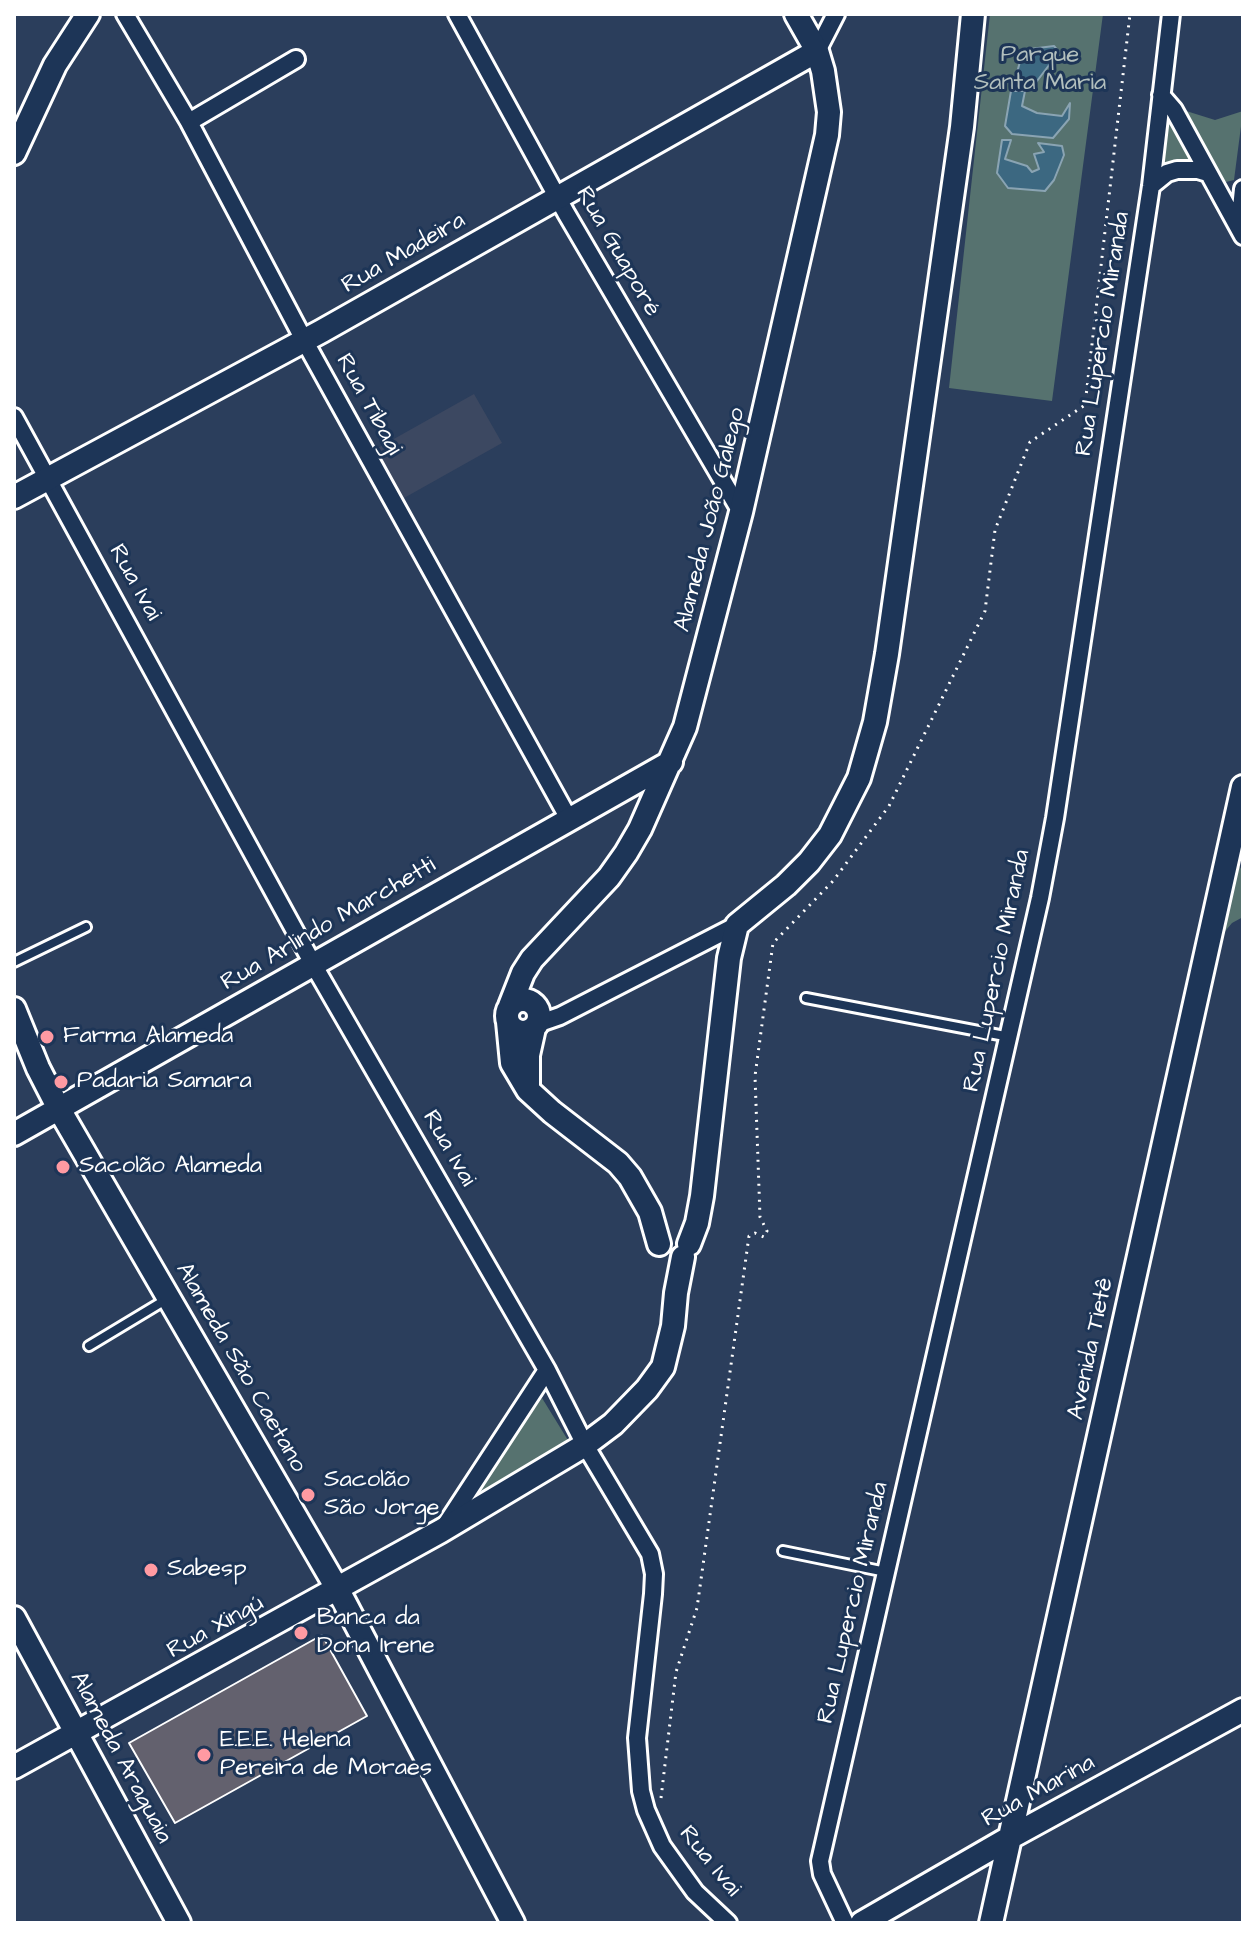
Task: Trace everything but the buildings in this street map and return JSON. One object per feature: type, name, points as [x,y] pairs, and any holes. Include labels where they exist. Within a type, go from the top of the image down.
[{"type":"street","points":[[14,153],[55,65],[88,14]]},
{"type":"street","name":"Rua Tibagi","points":[[125,14],[189,122],[304,340],[569,819]]},
{"type":"street","name":"Rua Guaporé","points":[[457,14],[557,196],[741,512]]},
{"type":"street","name":"Alameda João Galego","points":[[674,1244],[618,1163],[545,1107],[528,1090],[512,1063],[509,1014],[523,973],[532,959],[609,877],[626,853],[640,829],[685,727],[741,512],[827,135],[827,89],[817,51],[796,14]]},
{"type":"street","points":[[817,51],[836,14]]},
{"type":"street","points":[[536,1017],[568,1011],[737,925],[809,862],[830,835],[859,778],[875,722],[887,654],[962,127],[973,14]]},
{"type":"street","name":"Rua Lupercio Miranda","points":[[845,1923],[822,1874],[820,1861],[1010,1037],[1055,818],[1151,186],[1171,14]]},
{"type":"street","name":"Rua Madeira","points":[[14,497],[304,340],[817,51]]},
{"type":"street","points":[[189,122],[296,59]]},
{"type":"street","points":[[1161,95],[1174,110],[1241,232]]},
{"type":"street","points":[[1151,186],[1167,173],[1177,170],[1208,173]]},
{"type":"street","points":[[1241,232],[1243,189]]},
{"type":"street","name":"Rua Ivai","points":[[14,417],[313,964],[650,1554],[654,1574],[637,1738],[638,1773],[650,1819],[662,1846],[695,1892],[728,1923]]},
{"type":"street","name":"Rua Arlindo Marchetti","points":[[14,1134],[671,762]]},
{"type":"street","name":"Avenida Tietê","points":[[991,1923],[1238,837],[1243,787]]},
{"type":"street","points":[[585,1445],[633,1406],[663,1367],[673,1326],[676,1293],[674,1244],[697,1223],[702,1196],[729,958],[737,925]]},
{"type":"street","points":[[528,1090],[528,1055],[536,1017],[532,959]]},
{"type":"street","points":[[509,1014],[520,1001],[536,1017]]},
{"type":"street","name":"Alameda São Caetano","points":[[14,1009],[20,1046],[338,1590],[513,1923]]},
{"type":"street","name":"Rua Xingú","points":[[441,1531],[547,1370]]},
{"type":"street","name":"Rua Xingú","points":[[14,1767],[338,1590],[585,1445]]},
{"type":"street","name":"Alameda Araguaia","points":[[14,1618],[179,1923]]},
{"type":"street","name":"Rua Marina","points":[[862,1923],[1243,1710]]},
{"type":"lane","points":[[14,962],[86,927]]},
{"type":"lane","points":[[806,998],[1010,1037]]},
{"type":"lane","points":[[89,1346],[169,1297]]},
{"type":"lane","points":[[783,1551],[886,1572]]},
{"type":"path","points":[[650,1819],[660,1802],[676,1672],[697,1608],[749,1236],[755,1233],[764,1237],[767,1231],[760,1217],[755,1076],[773,943],[833,881],[889,806],[985,611],[995,530],[1030,442],[1085,405],[1130,14]]},
{"type":"shaded area","points":[[1054,46],[1059,52],[1034,85],[1014,84],[1022,54],[1030,49]]},
{"type":"shaded area","points":[[1011,91],[1025,91],[1022,106],[1037,113],[1062,116],[1070,103],[1069,119],[1053,138],[1012,134],[1005,126]]},
{"type":"shaded area","points":[[1002,140],[1011,140],[1005,159],[1027,166],[1032,172],[1039,169],[1034,154],[1044,152],[1038,143],[1062,146],[1064,155],[1054,180],[1045,191],[1008,188],[997,173]]},
{"type":"shaded area","points":[[474,394],[502,443],[404,498],[376,449]]},
{"type":"green space","name":"Parque Santa Maria","points":[[990,14],[1103,14],[1052,401],[949,388]]},
{"type":"green space","points":[[1183,110],[1215,120],[1243,111],[1234,180],[1226,182],[1220,178]]},
{"type":"green space","points":[[1166,116],[1169,116],[1193,162],[1159,171]]},
{"type":"green space","points":[[1238,864],[1243,872],[1243,917],[1232,923],[1222,935]]},
{"type":"green space","points":[[542,1398],[574,1450],[457,1518]]},
{"type":"place","name":"Farma Alameda","points":[[47,1037]]},
{"type":"place","name":"Padaria Samara","points":[[61,1082]]},
{"type":"place","name":"Sacolão Alameda","points":[[63,1167]]},
{"type":"place","name":"Sacolão São Jorge","points":[[308,1495]]},
{"type":"place","name":"Sabesp","points":[[151,1570]]},
{"type":"place","name":"Banca da Dona Irene","points":[[301,1633]]},
{"type":"place","name":"E.E.E. Helena Pereira de Moraes","points":[[204,1755]]}]
